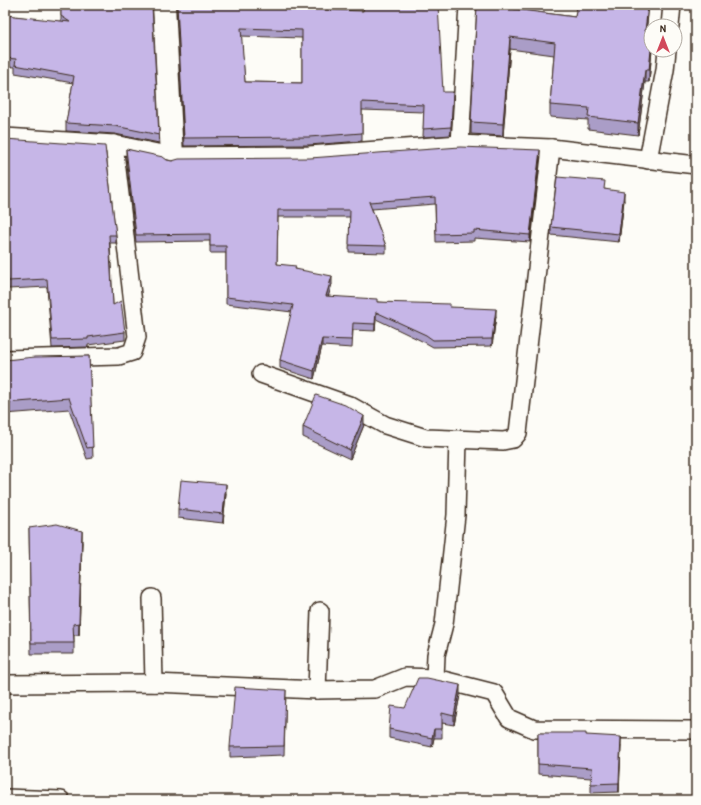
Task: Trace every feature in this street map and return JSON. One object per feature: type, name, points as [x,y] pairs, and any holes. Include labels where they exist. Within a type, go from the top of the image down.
[{"type":"street","points":[[164,5],[172,156]]},
{"type":"lane","points":[[460,144],[468,5]]},
{"type":"lane","points":[[671,18],[672,5]]},
{"type":"lane","points":[[648,160],[666,58]]},
{"type":"lane","points":[[5,137],[114,144],[172,156],[309,155],[460,144],[551,148],[696,165]]},
{"type":"lane","points":[[5,360],[119,356],[132,352],[137,337],[114,144]]},
{"type":"lane","points":[[260,374],[349,405],[385,425],[426,438],[503,441],[513,439],[518,433],[551,148]]},
{"type":"lane","points":[[435,678],[436,655],[444,624],[456,515],[458,439]]},
{"type":"lane","points":[[152,598],[154,683]]},
{"type":"lane","points":[[317,690],[320,611]]},
{"type":"lane","points":[[5,684],[154,683],[317,690],[375,689],[405,677],[435,678],[494,693],[509,718],[534,729],[696,730]]},
{"type":"lane","points":[[5,798],[61,800]]},
{"type":"building","points":[[61,5],[152,5],[159,135],[115,126],[66,123],[74,76],[15,65],[16,59],[5,58],[5,15],[70,22],[61,16]]},
{"type":"building","points":[[177,5],[311,5],[311,9],[363,11],[364,5],[438,5],[443,92],[453,92],[451,127],[423,129],[424,105],[362,102],[362,133],[309,137],[184,138]],"holes":[[[241,28],[302,30],[302,83],[245,82]]]},
{"type":"building","points":[[477,5],[514,5],[514,9],[575,17],[577,5],[648,5],[646,18],[643,18],[643,58],[650,58],[649,70],[645,70],[638,123],[588,117],[589,108],[550,105],[555,43],[510,37],[503,124],[471,122]]},
{"type":"building","points":[[5,139],[105,146],[116,235],[109,235],[113,305],[121,301],[125,332],[88,337],[88,339],[52,340],[47,279],[8,281],[5,245]]},
{"type":"building","points":[[460,147],[540,150],[530,235],[474,230],[474,233],[436,234],[435,197],[369,202],[386,246],[349,245],[350,210],[278,210],[277,264],[296,266],[295,269],[332,276],[326,296],[377,299],[377,302],[450,304],[450,307],[496,309],[492,339],[433,340],[426,335],[376,312],[375,324],[353,323],[352,340],[322,339],[314,371],[280,360],[293,305],[226,297],[226,246],[210,246],[210,234],[136,235],[126,149],[163,157],[172,161],[179,159],[310,158]]},
{"type":"building","points":[[557,177],[605,181],[604,189],[624,192],[619,234],[551,227]]},
{"type":"building","points":[[89,356],[93,447],[87,448],[69,398],[5,403],[5,360],[35,357]]},
{"type":"building","points":[[316,395],[345,405],[364,416],[350,450],[303,427]]},
{"type":"building","points":[[181,480],[226,484],[223,514],[178,509]]},
{"type":"building","points":[[57,524],[82,531],[79,623],[73,624],[74,643],[31,643],[29,528]]},
{"type":"building","points":[[418,678],[427,678],[460,685],[454,716],[442,713],[442,729],[434,729],[432,738],[389,729],[391,706],[405,708]]},
{"type":"building","points":[[235,687],[286,690],[284,746],[230,747]]},
{"type":"building","points":[[538,733],[586,733],[586,735],[621,737],[619,783],[591,784],[592,768],[538,764]]}]
